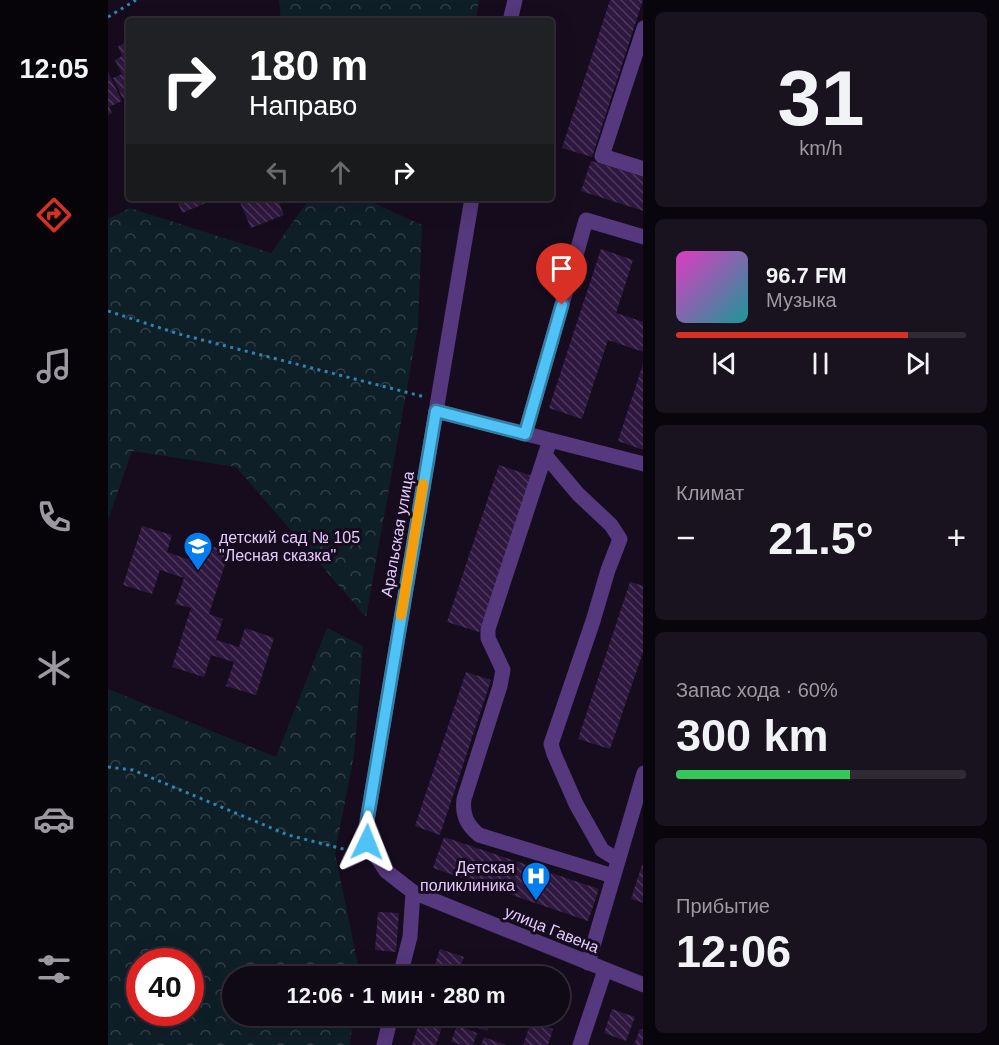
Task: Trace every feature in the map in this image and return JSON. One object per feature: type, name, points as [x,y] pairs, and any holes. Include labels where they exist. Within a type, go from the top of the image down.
[{"type":"street","points":[[511,18],[515,0]]},
{"type":"street","points":[[643,31],[602,156],[643,169]]},
{"type":"street","name":"Аральская улица","points":[[386,871],[367,842],[367,821],[471,201]]},
{"type":"street","points":[[525,434],[586,220],[643,237]]},
{"type":"street","points":[[437,406],[525,434],[643,464]]},
{"type":"street","points":[[550,440],[488,630],[488,638],[503,670],[464,799],[464,816],[468,824],[479,835],[614,876]]},
{"type":"street","points":[[545,455],[578,494],[611,525],[620,539],[551,744],[576,804],[602,850],[618,860]]},
{"type":"street","points":[[588,963],[643,776]]},
{"type":"street","name":"улица Гавена","points":[[386,871],[413,892],[643,985]]},
{"type":"street","points":[[403,966],[410,937],[413,892]]},
{"type":"street","points":[[580,1045],[605,970]]},
{"type":"street","points":[[384,1045],[389,1026]]},
{"type":"path","points":[[108,17],[136,0]]},
{"type":"path","points":[[108,312],[437,406]]},
{"type":"path","points":[[108,767],[133,770],[288,835],[377,857]]},
{"type":"green space","points":[[279,0],[479,0],[476,18],[281,18]]},
{"type":"green space","points":[[308,201],[370,201],[422,225],[418,326],[366,617],[236,467],[132,451],[108,520],[108,219],[130,208],[271,253]]},
{"type":"green space","points":[[327,628],[363,646],[354,755],[335,853],[358,966],[222,966],[222,1026],[352,1026],[350,1045],[108,1045],[108,689],[276,757]]},
{"type":"building","points":[[610,0],[643,0],[592,157],[562,148]]},
{"type":"building","points":[[126,42],[126,98],[123,99],[113,78],[122,74],[115,60],[122,56],[118,46]]},
{"type":"building","points":[[108,72],[122,101],[109,107],[112,113],[108,115]]},
{"type":"building","points":[[591,161],[643,177],[643,211],[581,191]]},
{"type":"building","points":[[177,201],[211,201],[182,213]]},
{"type":"building","points":[[239,201],[278,201],[284,215],[251,228]]},
{"type":"building","points":[[601,249],[633,260],[616,313],[643,322],[643,352],[608,340],[582,419],[549,408]]},
{"type":"building","points":[[643,364],[643,450],[618,441]]},
{"type":"building","points":[[499,465],[532,476],[479,632],[447,622]]},
{"type":"building","points":[[142,526],[172,535],[167,552],[190,560],[196,541],[229,552],[209,614],[223,619],[216,640],[239,647],[245,628],[274,638],[256,695],[226,686],[234,662],[211,655],[204,677],[172,667],[191,608],[175,604],[184,578],[160,570],[152,594],[123,585]]},
{"type":"building","points":[[630,582],[643,586],[643,652],[610,749],[578,739]]},
{"type":"building","points":[[466,672],[491,680],[440,835],[415,826]]},
{"type":"building","points":[[444,837],[599,889],[588,921],[433,868]]},
{"type":"building","points":[[643,862],[643,903],[631,899]]},
{"type":"building","points":[[378,912],[399,913],[396,952],[375,950]]},
{"type":"building","points":[[440,949],[464,957],[461,966],[434,966]]},
{"type":"building","points":[[612,1009],[635,1017],[626,1041],[604,1033]]},
{"type":"building","points":[[418,1026],[442,1027],[436,1045],[412,1045]]},
{"type":"building","points":[[457,1026],[477,1033],[473,1045],[451,1042]]},
{"type":"building","points":[[475,1026],[489,1026],[487,1031]]},
{"type":"building","points":[[530,1026],[553,1029],[548,1045],[523,1045]]},
{"type":"building","points":[[640,1029],[643,1030],[643,1045],[634,1045]]},
{"type":"building","points":[[484,1037],[506,1045],[481,1045]]},
{"type":"slow traffic","points":[[401,615],[423,484]]},
{"type":"place","name":"детский сад № 105 \"Лесная сказка\"","points":[[198,572]]},
{"type":"place","name":"Детская поликлиника","points":[[536,902]]},
{"type":"route","points":[[367,842],[367,821],[436,411],[525,434],[562,305]]}]
